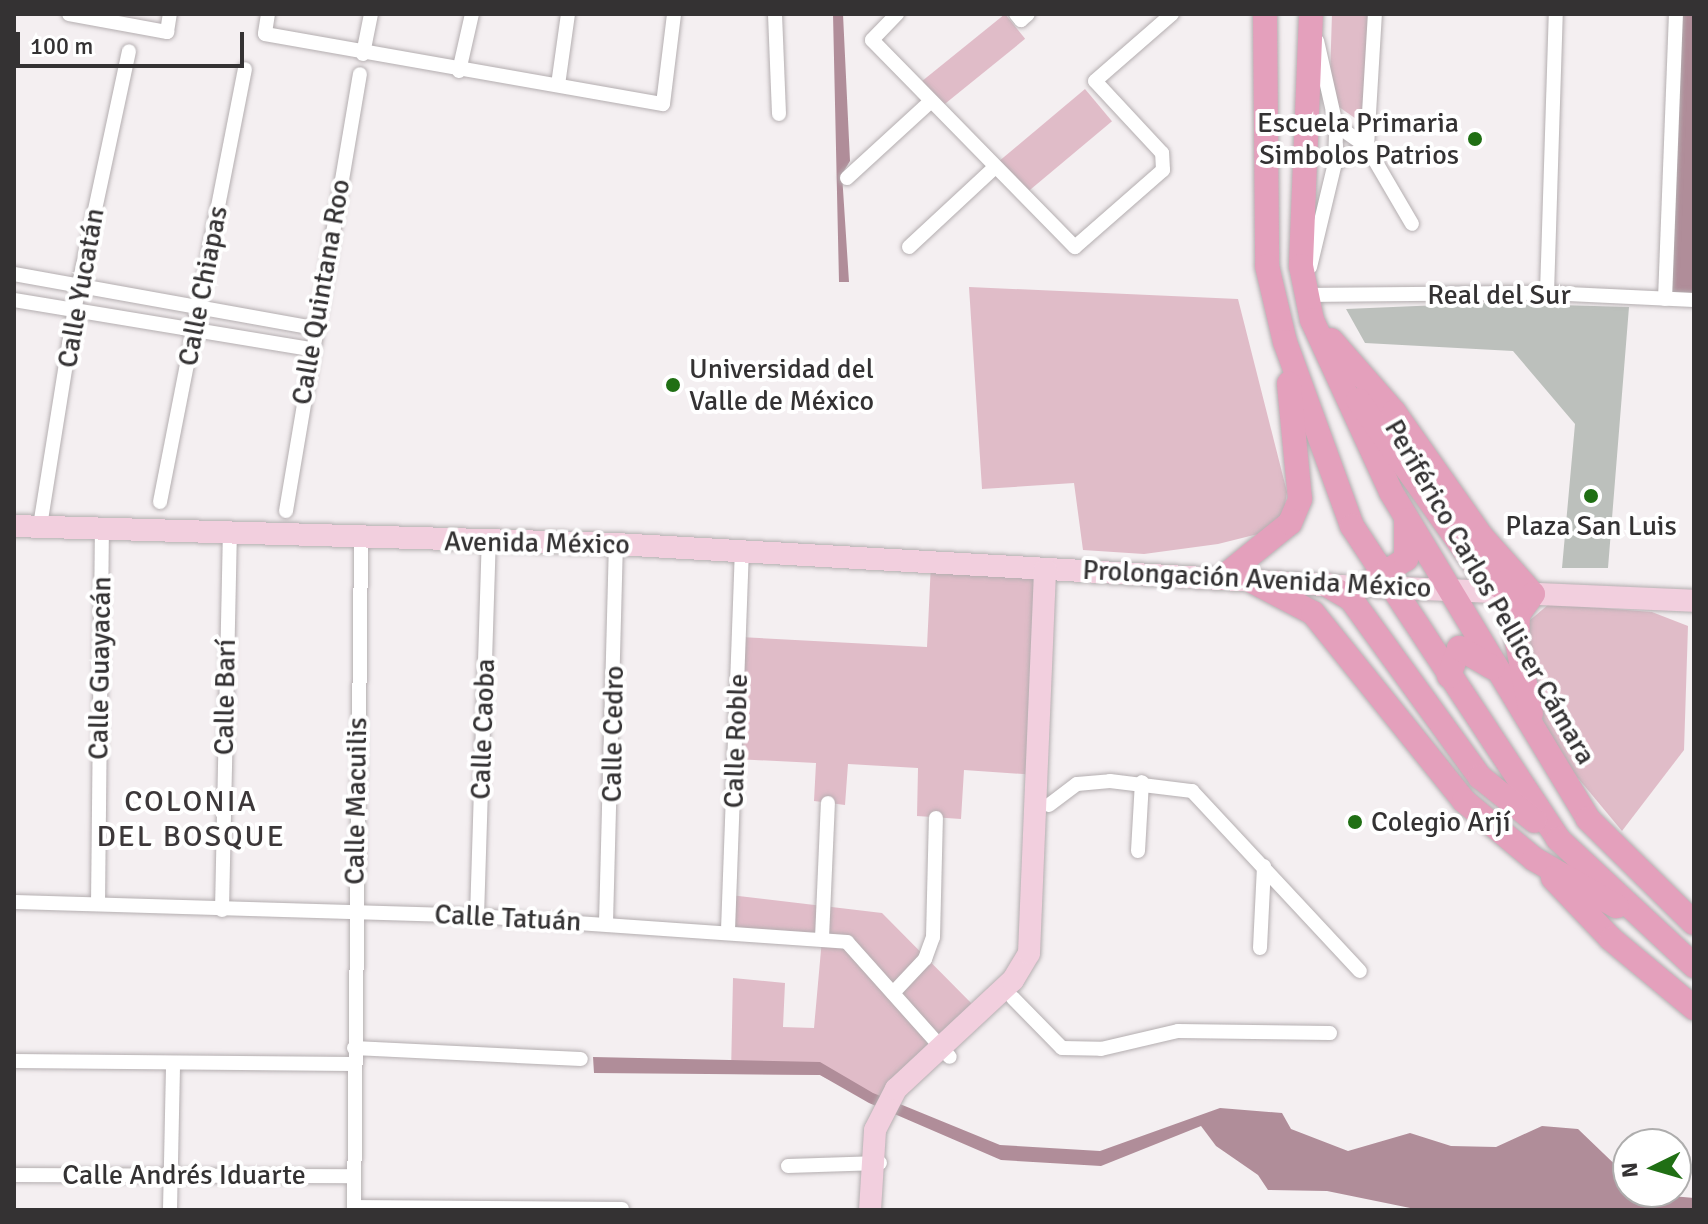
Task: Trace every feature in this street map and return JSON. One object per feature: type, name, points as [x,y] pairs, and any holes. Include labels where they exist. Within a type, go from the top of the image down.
[{"type":"main road","points":[[1265,14],[1267,266],[1285,342],[1352,526],[1380,582],[1415,623],[1558,839],[1637,870]]},
{"type":"main road","name":"Periférico Carlos Pellicer Cámara","points":[[1311,14],[1301,204],[1303,307],[1341,377],[1379,425],[1405,516],[1588,819],[1694,923]]},
{"type":"main road","points":[[1267,266],[1303,307],[1379,425],[1479,570],[1508,593]]},
{"type":"main road","points":[[1222,578],[1290,523],[1300,499],[1285,342]]},
{"type":"main road","points":[[1379,425],[1533,594],[1518,615],[1517,642],[1534,732]]},
{"type":"main road","points":[[1380,582],[1406,559],[1405,516]]},
{"type":"main road","name":"Avenida México","points":[[14,526],[616,544],[1052,570]]},
{"type":"main road","points":[[945,1051],[1013,998],[1033,977],[1039,957],[1049,805],[1052,570]]},
{"type":"main road","points":[[870,1210],[876,1163],[905,1099],[945,1051],[1013,980],[1029,953],[1052,570]]},
{"type":"main road","name":"Prolongación Avenida México","points":[[1052,570],[1327,585],[1380,582],[1508,593],[1694,601]]},
{"type":"main road","points":[[1250,580],[1313,613],[1464,801],[1534,859],[1611,939],[1694,1008]]},
{"type":"main road","points":[[1327,585],[1351,599],[1420,688],[1480,777],[1558,839],[1694,966]]},
{"type":"main road","points":[[1415,623],[1414,602],[1421,587]]},
{"type":"main road","points":[[1449,676],[1459,648],[1498,672]]},
{"type":"main road","points":[[1389,706],[1420,688]]},
{"type":"main road","points":[[1534,859],[1652,927]]},
{"type":"main road","points":[[876,1163],[882,1210]]},
{"type":"street","points":[[69,15],[167,32],[170,14]]},
{"type":"street","points":[[268,14],[265,34],[459,71],[663,104],[674,14]]},
{"type":"street","points":[[363,54],[371,14]]},
{"type":"street","points":[[459,71],[472,14]]},
{"type":"street","points":[[558,85],[568,14]]},
{"type":"street","points":[[775,14],[779,114]]},
{"type":"street","points":[[897,14],[872,40],[1075,247],[1151,181],[1165,162],[1095,81],[1172,14]]},
{"type":"street","points":[[1303,307],[1335,163],[1336,125],[1311,14]]},
{"type":"street","points":[[1367,147],[1375,14]]},
{"type":"street","points":[[1547,293],[1556,14]]},
{"type":"street","points":[[1665,299],[1676,14]]},
{"type":"street","name":"Calle Yucatán","points":[[40,526],[78,289],[129,51]]},
{"type":"street","name":"Calle Chiapas","points":[[160,502],[245,69]]},
{"type":"street","name":"Calle Quintana Roo","points":[[286,511],[313,328],[360,74]]},
{"type":"street","points":[[847,178],[931,101]]},
{"type":"street","points":[[1336,125],[1367,147],[1412,224]]},
{"type":"street","points":[[1335,163],[1367,147]]},
{"type":"street","points":[[909,247],[995,167]]},
{"type":"street","points":[[14,274],[78,289],[313,328]]},
{"type":"street","name":"Real del Sur","points":[[1303,307],[1547,293],[1694,300]]},
{"type":"street","points":[[14,300],[310,349]]},
{"type":"street","name":"Calle Guayacán","points":[[98,904],[102,527]]},
{"type":"street","name":"Calle Barí","points":[[222,910],[230,532]]},
{"type":"street","name":"Calle Macuilis","points":[[354,1209],[354,912],[361,538]]},
{"type":"street","name":"Calle Caoba","points":[[477,916],[489,542]]},
{"type":"street","name":"Calle Cedro","points":[[606,923],[616,544]]},
{"type":"street","name":"Calle Roble","points":[[728,930],[742,551]]},
{"type":"street","points":[[1138,851],[1142,782]]},
{"type":"street","points":[[1049,805],[1077,784],[1142,782],[1196,793],[1360,971]]},
{"type":"street","points":[[822,938],[828,803]]},
{"type":"street","points":[[893,993],[925,959],[933,937],[936,818]]},
{"type":"street","points":[[1260,948],[1264,866]]},
{"type":"street","name":"Calle Tatuán","points":[[14,902],[477,916],[728,930],[847,942],[945,1051]]},
{"type":"street","points":[[1013,998],[1062,1048],[1101,1049],[1178,1031],[1330,1033]]},
{"type":"street","points":[[354,1048],[581,1059]]},
{"type":"street","points":[[14,1061],[353,1064]]},
{"type":"street","points":[[170,1210],[173,1064]]},
{"type":"street","points":[[788,1166],[876,1163]]},
{"type":"street","name":"Calle Andrés Iduarte","points":[[14,1175],[354,1176]]},
{"type":"street","points":[[354,1209],[622,1209]]},
{"type":"shaded area","points":[[833,14],[843,14],[850,161],[842,174],[849,282],[839,282]]},
{"type":"shaded area","points":[[1005,14],[1025,39],[940,107],[920,83]]},
{"type":"shaded area","points":[[1332,14],[1372,14],[1362,123],[1339,107],[1330,77]]},
{"type":"shaded area","points":[[1676,14],[1694,14],[1694,300],[1665,299]]},
{"type":"shaded area","points":[[1085,89],[1112,121],[1024,195],[997,163]]},
{"type":"shaded area","points":[[969,287],[1238,299],[1287,492],[1284,512],[1266,532],[1218,544],[1144,554],[1083,550],[1074,483],[982,489]]},
{"type":"shaded area","points":[[931,563],[1045,569],[1037,775],[964,770],[961,819],[917,816],[918,768],[848,764],[845,805],[814,801],[816,763],[735,759],[740,637],[927,647]]},
{"type":"shaded area","points":[[1549,604],[1652,612],[1688,626],[1684,750],[1622,831],[1563,760],[1544,726],[1526,640],[1529,621]]},
{"type":"shaded area","points":[[730,895],[882,913],[979,1011],[886,1109],[820,1075],[731,1074],[733,978],[785,983],[783,1027],[814,1028],[822,939],[728,930]]},
{"type":"shaded area","points":[[593,1057],[820,1062],[873,1093],[1000,1145],[1100,1151],[1220,1108],[1282,1113],[1291,1129],[1348,1151],[1410,1133],[1451,1146],[1496,1147],[1542,1126],[1578,1129],[1612,1162],[1612,1208],[1692,1208],[1692,1198],[1694,1210],[1420,1210],[1327,1191],[1268,1190],[1258,1175],[1216,1146],[1201,1126],[1101,1166],[1001,1160],[869,1103],[820,1075],[594,1073]]},
{"type":"building","name":"Plaza San Luis","points":[[1487,303],[1629,307],[1608,568],[1562,568],[1575,424],[1513,351],[1365,343],[1346,309]]},
{"type":"place","name":"Escuela Primaria Simbolos Patrios","points":[[1475,139]]},
{"type":"place","name":"Universidad del Valle de México","points":[[673,385]]},
{"type":"place","name":"Plaza San Luis","points":[[1591,496]]},
{"type":"place","name":"Colegio Arjí","points":[[1355,822]]},
{"type":"district","name":"COLONIA DEL BOSQUE","points":[[191,819]]}]
